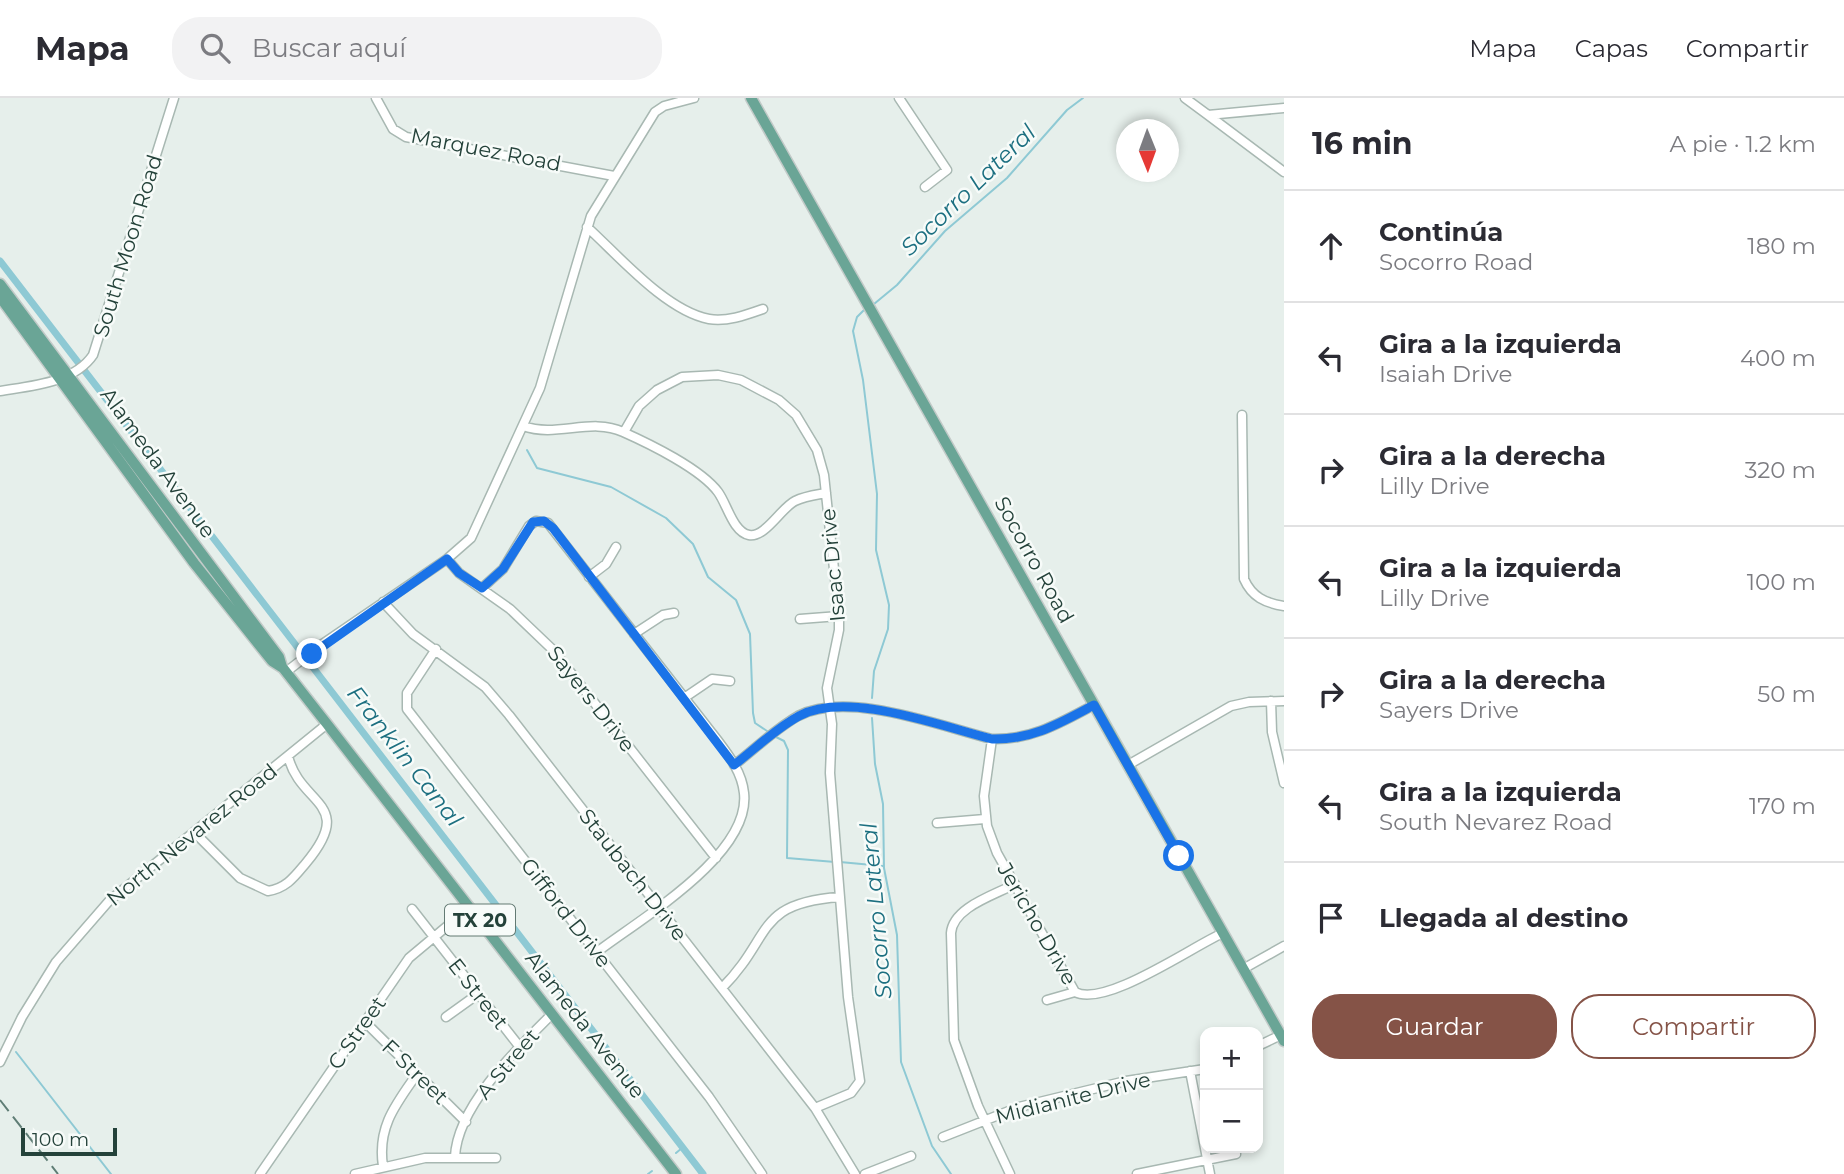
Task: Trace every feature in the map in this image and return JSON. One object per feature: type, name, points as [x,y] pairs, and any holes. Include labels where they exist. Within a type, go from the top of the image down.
[{"type":"main road","name":"Socorro Road","points":[[751,98],[1282,1038]]},
{"type":"main road","name":"Alameda Avenue","points":[[0,284],[69,375],[194,563],[272,662],[287,669],[676,1174]]},
{"type":"main road","name":"Alameda Avenue","points":[[0,297],[69,375]]},
{"type":"street","name":"South Moon Road","points":[[69,375],[87,363],[96,348],[174,98]]},
{"type":"street","name":"Marquez Road","points":[[376,98],[393,129],[406,137],[614,176]]},
{"type":"street","points":[[287,669],[461,549],[475,531],[540,388],[587,227],[614,176],[664,102],[694,98]]},
{"type":"street","points":[[899,98],[947,170],[925,187]]},
{"type":"street","points":[[1185,98],[1284,172]]},
{"type":"street","points":[[1208,115],[1284,107]]},
{"type":"street","points":[[587,227],[654,288],[693,313],[718,320],[762,309]]},
{"type":"street","name":"Isaac Drive","points":[[624,432],[639,406],[657,390],[677,379],[705,374],[741,380],[779,400],[803,425],[812,438],[823,467],[839,616],[839,629],[827,679],[830,785],[853,1040],[860,1081],[855,1090],[815,1108]]},
{"type":"street","points":[[0,391],[69,375]]},
{"type":"street","points":[[1242,415],[1244,579],[1248,588],[1263,601],[1284,606]]},
{"type":"street","points":[[523,426],[549,432],[604,426],[624,432],[710,483],[744,533],[758,534],[793,502],[826,493]]},
{"type":"street","points":[[482,588],[503,569],[529,526],[537,521],[553,528],[734,765],[744,793],[743,809],[734,836],[716,858],[597,952]]},
{"type":"street","points":[[589,577],[610,559],[616,547]]},
{"type":"street","name":"Sayers Drive","points":[[447,559],[459,573],[510,609],[553,650],[716,858]]},
{"type":"street","name":"Staubach Drive","points":[[383,602],[407,629],[485,687],[815,1108],[855,1174]]},
{"type":"street","points":[[634,634],[663,615],[674,613]]},
{"type":"street","points":[[800,619],[839,616]]},
{"type":"street","name":"Gifford Drive","points":[[436,649],[407,693],[407,709],[709,1097],[762,1174]]},
{"type":"street","points":[[684,698],[712,679],[730,681]]},
{"type":"street","points":[[1271,701],[1273,739],[1284,782]]},
{"type":"street","points":[[1128,765],[1231,706],[1284,701]]},
{"type":"street","points":[[734,765],[797,717],[829,707],[869,708],[992,739],[1019,738],[1043,732],[1094,705]]},
{"type":"street","name":"North Nevarez Road","points":[[0,1062],[22,1017],[56,962],[119,891],[327,724]]},
{"type":"street","name":"Jericho Drive","points":[[992,739],[984,796],[985,819],[997,853],[1075,992],[1087,995],[1127,984],[1223,933]]},
{"type":"street","points":[[194,832],[248,883],[268,891],[286,885],[323,843],[328,823],[323,808],[291,768],[288,756]]},
{"type":"street","points":[[937,823],[985,819]]},
{"type":"street","points":[[1010,1174],[984,1120],[954,1041],[951,927],[960,914],[1015,884]]},
{"type":"street","points":[[722,988],[747,961],[769,922],[778,913],[798,902],[840,897]]},
{"type":"street","name":"C Street","points":[[260,1174],[409,958],[470,907]]},
{"type":"street","name":"E Street","points":[[412,909],[519,1046]]},
{"type":"street","points":[[1243,969],[1284,946]]},
{"type":"street","points":[[1047,1000],[1075,992]]},
{"type":"street","points":[[446,1017],[478,994]]},
{"type":"street","name":"A Street","points":[[454,1157],[456,1143],[487,1084],[519,1046],[552,1014]]},
{"type":"street","name":"F Street","points":[[365,1022],[467,1122]]},
{"type":"street","points":[[1263,1044],[1282,1038]]},
{"type":"street","name":"Midianite Drive","points":[[943,1137],[1019,1107],[1094,1088],[1200,1070]]},
{"type":"street","points":[[1191,1071],[1210,1174]]},
{"type":"street","points":[[383,1166],[380,1147],[385,1122],[417,1074]]},
{"type":"street","points":[[1137,1174],[1236,1154]]},
{"type":"street","points":[[865,1174],[911,1156]]},
{"type":"street","points":[[355,1174],[383,1166],[454,1157],[496,1158]]},
{"type":"waterway","name":"Socorro Lateral","points":[[874,304],[897,285],[945,231],[1007,178],[1067,110],[1083,98]]},
{"type":"waterway","name":"Franklin Canal","points":[[0,261],[703,1174]]},
{"type":"waterway","name":"Socorro Lateral","points":[[864,310],[857,317],[853,331],[863,380],[877,494],[876,550],[889,605],[888,629],[874,671],[872,698]]},
{"type":"waterway","points":[[527,450],[537,468],[611,487],[666,518],[693,544],[708,577],[736,600],[750,634],[755,723],[770,733]]},
{"type":"waterway","name":"Socorro Lateral","points":[[872,718],[875,764],[883,804],[884,868],[897,935],[901,1062],[932,1146],[951,1174]]},
{"type":"waterway","points":[[776,737],[784,741],[788,750],[787,858],[835,862]]},
{"type":"waterway","points":[[840,862],[883,866]]},
{"type":"waterway","points":[[16,1052],[111,1174]]},
{"type":"waterway","points":[[676,1153],[682,1148]]},
{"type":"waterway","points":[[648,1174],[652,1171]]},
{"type":"railway","points":[[0,1100],[58,1174]]},
{"type":"route","points":[[312,654],[317,647],[447,559],[459,573],[482,588],[503,569],[529,526],[533,522],[544,521],[553,528],[734,765],[797,717],[813,710],[841,705],[869,708],[992,739],[1007,739],[1043,732],[1094,705],[1179,856]]}]
